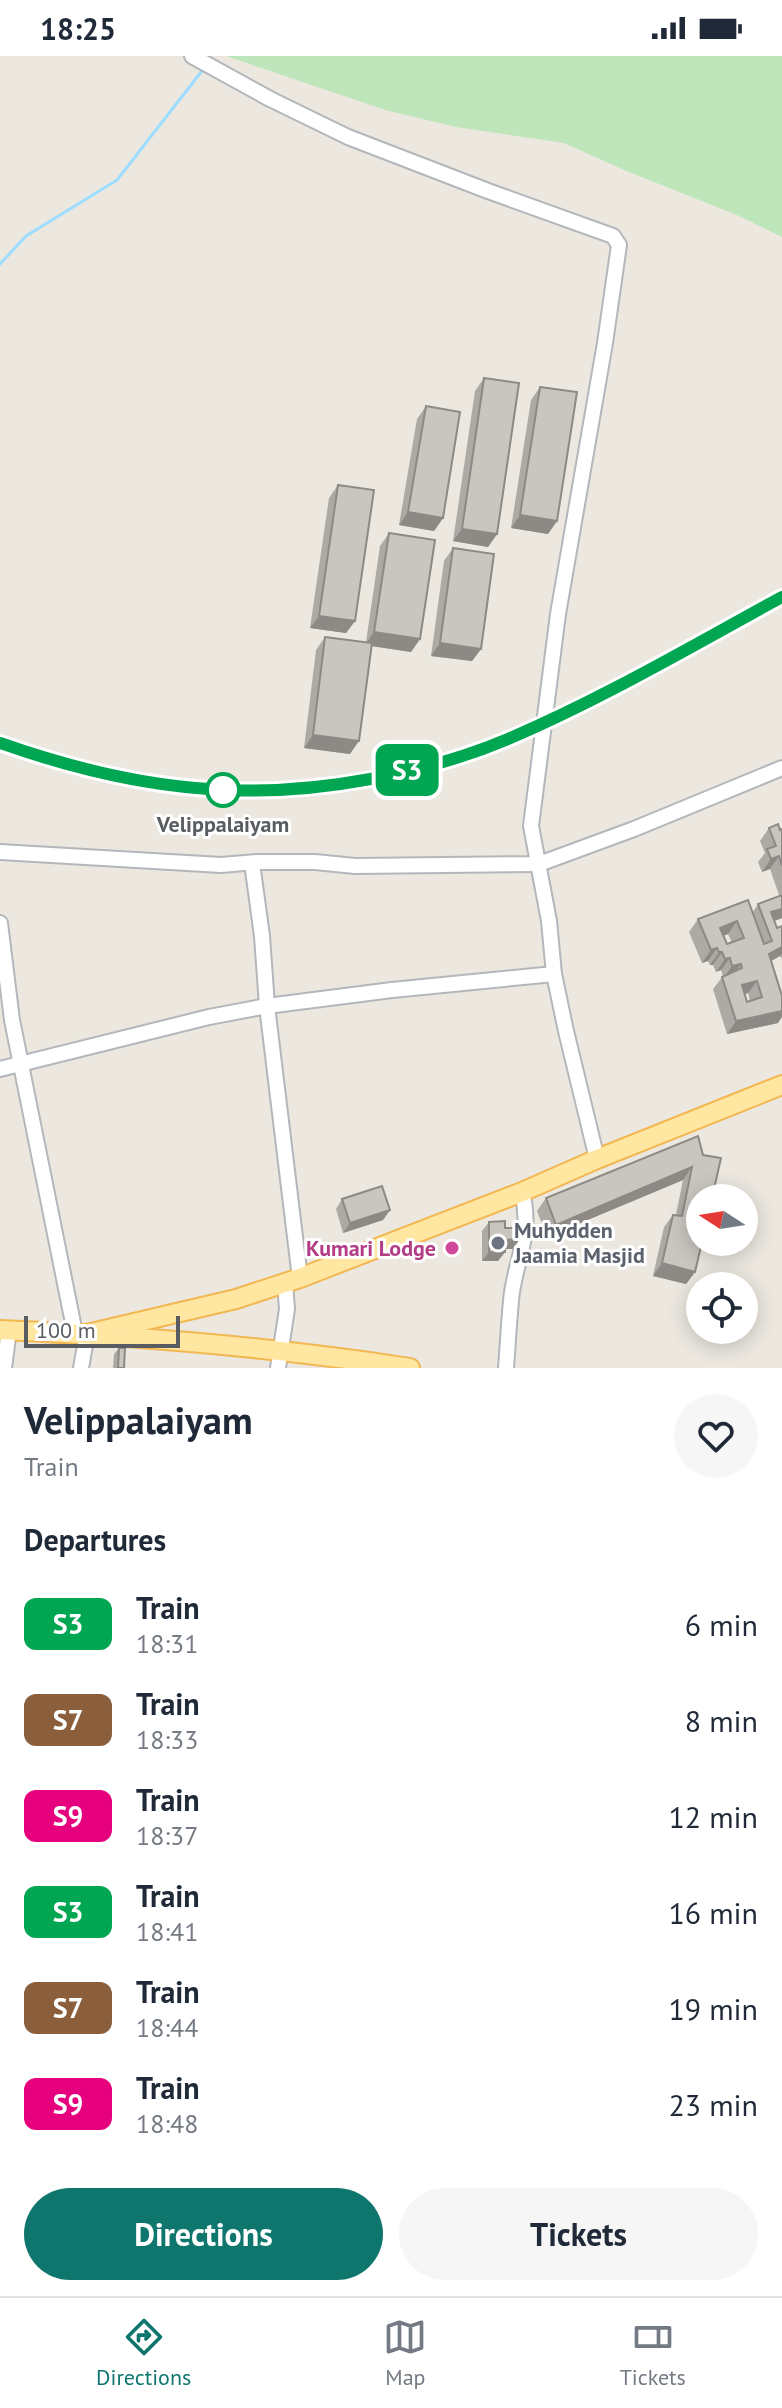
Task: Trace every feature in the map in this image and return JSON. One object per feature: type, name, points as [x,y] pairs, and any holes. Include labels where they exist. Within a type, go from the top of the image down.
[{"type":"main road","points":[[81,1334],[236,1299],[292,1280],[522,1192],[782,1086]]},
{"type":"main road","points":[[5,1330],[165,1339],[280,1359],[410,1368]]},
{"type":"street","points":[[198,59],[348,137],[613,236],[619,248],[547,694],[531,826],[549,921],[554,974],[597,1159]]},
{"type":"street","points":[[0,852],[221,865],[315,862],[355,866],[539,864],[782,768]]},
{"type":"street","points":[[252,863],[262,936],[292,1280],[280,1359]]},
{"type":"street","points":[[0,923],[12,1020],[81,1334],[81,1368]]},
{"type":"street","points":[[0,1069],[209,1017],[267,1006],[554,974]]},
{"type":"street","points":[[782,1086],[782,1095]]},
{"type":"street","points":[[506,1368],[513,1288],[527,1218],[522,1192]]},
{"type":"street","points":[[4,1368],[5,1330]]},
{"type":"green space","points":[[226,56],[782,56],[782,237],[564,143],[456,127],[385,110]]},
{"type":"building","points":[[484,378],[519,383],[497,534],[462,529]]},
{"type":"building","points":[[540,387],[577,392],[557,521],[520,515]]},
{"type":"building","points":[[426,406],[460,412],[443,518],[408,512]]},
{"type":"building","points":[[338,485],[374,490],[355,621],[319,616]]},
{"type":"building","points":[[389,533],[435,540],[420,639],[374,632]]},
{"type":"building","points":[[453,548],[494,554],[481,649],[440,643]]},
{"type":"building","points":[[325,637],[372,643],[359,741],[313,735]]},
{"type":"building","points":[[778,824],[782,829],[782,866],[779,856],[771,859],[767,849],[776,846],[769,828]]},
{"type":"building","points":[[782,895],[782,909],[771,912],[777,928],[782,926],[782,947],[769,954],[782,996],[782,1011],[736,1021],[722,977],[742,968],[741,964],[732,966],[730,958],[725,959],[717,948],[711,950],[698,919],[748,900],[764,944],[772,941],[758,904]],"holes":[[[737,921],[744,938],[727,944],[720,928]],[[757,981],[762,997],[747,1002],[742,985]]]},
{"type":"building","points":[[698,1136],[703,1155],[721,1158],[715,1184],[689,1184],[692,1167],[556,1225],[546,1198]]},
{"type":"building","points":[[382,1186],[390,1210],[350,1223],[342,1199]]},
{"type":"building","points":[[686,1196],[686,1256],[699,1256],[695,1272],[662,1263],[673,1215],[682,1216]]},
{"type":"building","points":[[505,1221],[505,1228],[520,1228],[520,1239],[505,1240],[505,1252],[489,1252],[489,1222]]},
{"type":"building","points":[[119,1348],[125,1348],[124,1368],[118,1368]]},
{"type":"waterway","points":[[0,264],[26,236],[117,180],[205,67]]},
{"type":"railway","points":[[0,743],[98,772],[194,787],[291,788],[392,773],[451,759],[508,739],[612,689],[782,597]]},
{"type":"train","name":"S3","points":[[0,743],[99,772],[188,787],[232,791],[288,789],[362,780],[436,764],[507,739],[570,710],[782,597]]},
{"type":"place","name":"Velippalaiyam","points":[[223,790]]},
{"type":"place","name":"Muhydden Jaamia Masjid","points":[[498,1243]]},
{"type":"place","name":"Kumari Lodge","points":[[452,1248]]}]
